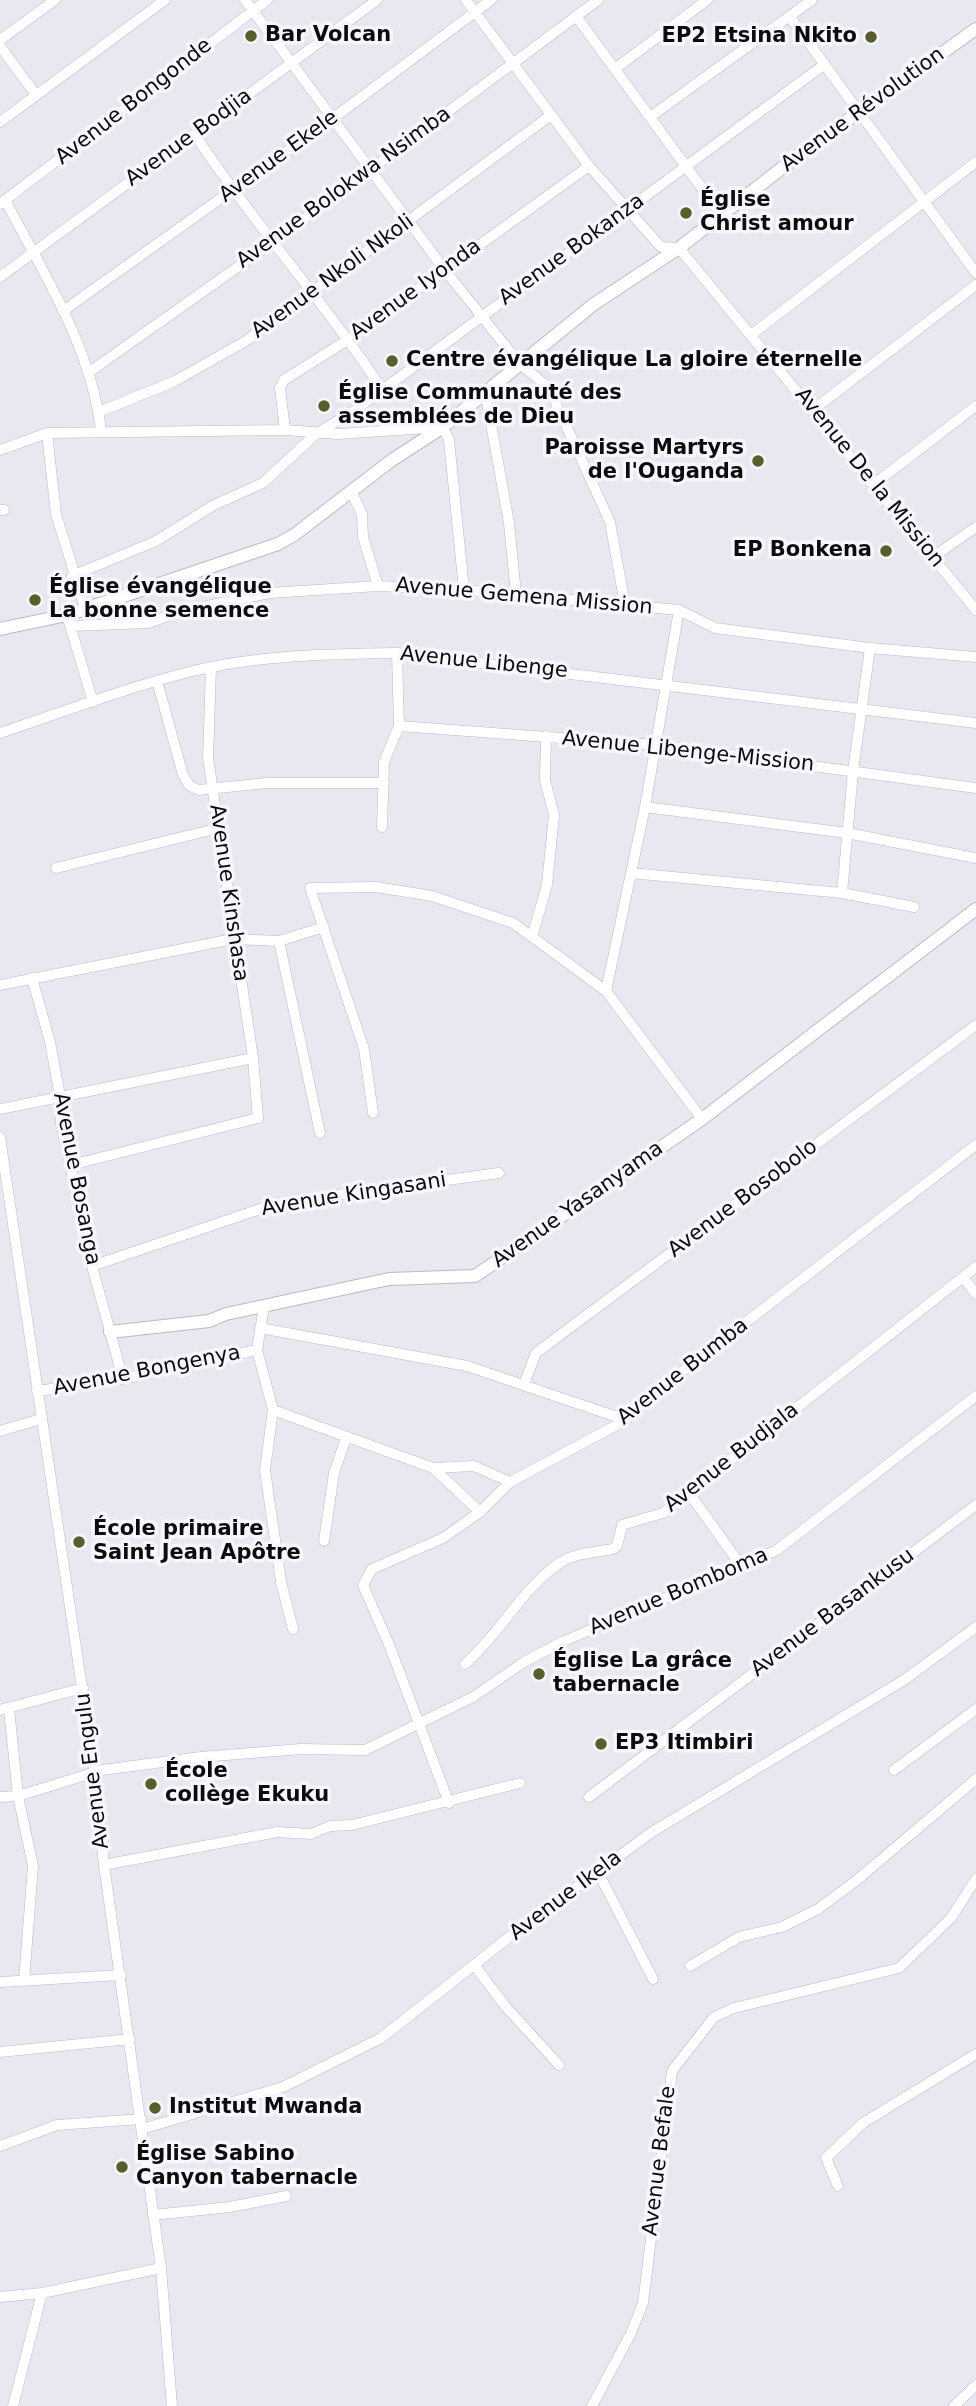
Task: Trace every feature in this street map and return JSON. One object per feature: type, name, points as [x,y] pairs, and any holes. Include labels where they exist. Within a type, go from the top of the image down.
[{"type":"street","points":[[0,40],[55,0]]},
{"type":"street","points":[[0,122],[165,0]]},
{"type":"street","points":[[246,0],[444,269],[519,363],[549,388],[610,522],[625,605]]},
{"type":"street","name":"Avenue Bongonde","points":[[2,202],[267,0]]},
{"type":"street","name":"Avenue Bodjia","points":[[0,277],[377,0]]},
{"type":"street","name":"Avenue De la Mission","points":[[466,0],[589,166],[661,247],[678,248],[976,610]]},
{"type":"street","name":"Avenue Ekele","points":[[63,312],[332,119],[491,0]]},
{"type":"street","name":"Avenue Bolokwa Nsimba","points":[[88,373],[273,242],[598,0]]},
{"type":"street","points":[[616,68],[707,0]]},
{"type":"street","points":[[650,117],[812,0]]},
{"type":"street","points":[[576,16],[720,213]]},
{"type":"street","points":[[790,17],[976,273]]},
{"type":"street","name":"Avenue Révolution","points":[[0,629],[69,620],[85,608],[278,544],[443,427],[594,304],[678,248],[720,213],[976,29]]},
{"type":"street","points":[[0,46],[36,95]]},
{"type":"street","name":"Avenue Bokanza","points":[[72,576],[156,541],[214,505],[263,483],[316,433],[382,389],[628,211],[825,64]]},
{"type":"street","name":"Avenue Nkoli Nkoli","points":[[99,412],[175,381],[246,341],[551,115]]},
{"type":"street","points":[[195,135],[232,191],[349,339],[382,389]]},
{"type":"street","points":[[751,335],[976,162]]},
{"type":"street","name":"Avenue Iyonda","points":[[285,430],[280,388],[284,380],[349,339],[589,166]]},
{"type":"street","points":[[2,202],[33,252],[63,312],[88,373],[99,412],[101,431]]},
{"type":"street","points":[[813,410],[976,285]]},
{"type":"street","points":[[485,391],[509,523],[516,594]]},
{"type":"street","points":[[873,485],[976,406]]},
{"type":"street","points":[[0,450],[47,433],[285,430],[316,433],[443,427],[449,440],[464,590]]},
{"type":"street","points":[[47,433],[55,514],[72,576],[85,608]]},
{"type":"street","points":[[351,491],[362,514],[363,537],[378,586]]},
{"type":"street","points":[[933,557],[976,527]]},
{"type":"street","name":"Avenue Gemena Mission","points":[[69,620],[148,623],[179,612],[269,593],[378,586],[516,594],[679,610],[715,628],[870,648],[976,657]]},
{"type":"street","points":[[606,990],[645,807],[664,683],[679,610]]},
{"type":"street","points":[[69,620],[93,702]]},
{"type":"street","points":[[842,893],[853,771],[870,648]]},
{"type":"street","points":[[382,827],[384,762],[400,726],[397,653]]},
{"type":"street","name":"Avenue Libenge","points":[[0,733],[157,681],[211,667],[300,654],[397,653],[664,683],[976,723]]},
{"type":"street","name":"Avenue Kinshasa","points":[[71,1165],[258,1118],[253,1058],[233,939],[208,758],[211,667]]},
{"type":"street","points":[[157,681],[183,775],[189,785],[198,790],[267,783],[383,783]]},
{"type":"street","name":"Avenue Libenge-Mission","points":[[400,726],[656,745],[976,788]]},
{"type":"street","points":[[532,937],[547,885],[554,815],[545,780],[546,736]]},
{"type":"street","points":[[645,807],[847,833],[976,858]]},
{"type":"street","points":[[56,868],[219,828]]},
{"type":"street","points":[[631,873],[842,893],[914,907]]},
{"type":"street","points":[[373,1113],[363,1048],[310,888],[376,887],[432,896],[513,923],[606,990],[702,1119]]},
{"type":"street","name":"Avenue Yasanyama","points":[[110,1332],[209,1321],[264,1306],[389,1279],[475,1276],[702,1119],[975,912]]},
{"type":"street","points":[[0,985],[233,939],[279,941],[324,927]]},
{"type":"street","points":[[279,941],[320,1133]]},
{"type":"street","name":"Avenue Bosanga","points":[[32,978],[60,1096],[61,1123],[92,1266],[123,1379]]},
{"type":"street","name":"Avenue Bosobolo","points":[[524,1384],[536,1353],[976,1025]]},
{"type":"street","points":[[0,1109],[253,1058]]},
{"type":"street","name":"Avenue Engulu","points":[[0,1137],[3,1181],[95,1775],[104,1866],[161,2268],[172,2406]]},
{"type":"street","name":"Avenue Bumba","points":[[418,1724],[390,1647],[363,1585],[372,1569],[443,1538],[480,1512],[510,1482],[626,1420],[645,1400],[976,1146]]},
{"type":"street","name":"Avenue Kingasani","points":[[92,1266],[278,1203],[499,1173]]},
{"type":"street","name":"Avenue Budjala","points":[[465,1664],[486,1646],[502,1622],[562,1562],[613,1549],[625,1523],[663,1513],[976,1267]]},
{"type":"street","points":[[963,1277],[976,1294]]},
{"type":"street","points":[[264,1306],[257,1350],[272,1410],[265,1470],[281,1582],[293,1629]]},
{"type":"street","points":[[260,1328],[467,1366],[626,1420]]},
{"type":"street","name":"Avenue Bongenya","points":[[37,1391],[123,1379],[257,1350]]},
{"type":"street","name":"Avenue Bomboma","points":[[0,1797],[18,1796],[95,1775],[102,1770],[201,1757],[302,1749],[365,1750],[473,1697],[524,1662],[562,1642],[777,1550],[976,1396]]},
{"type":"street","points":[[272,1410],[433,1468],[474,1466],[510,1482]]},
{"type":"street","points":[[0,1431],[41,1419]]},
{"type":"street","points":[[324,1541],[334,1473],[346,1438]]},
{"type":"street","points":[[433,1468],[480,1512]]},
{"type":"street","points":[[689,1493],[742,1567]]},
{"type":"street","name":"Avenue Basankusu","points":[[589,1797],[976,1505]]},
{"type":"street","name":"Avenue Ikela","points":[[0,2146],[57,2125],[141,2124],[284,2087],[381,2038],[652,1832],[904,1680],[976,1626]]},
{"type":"street","points":[[24,1981],[33,1866],[4,1710],[83,1688]]},
{"type":"street","points":[[894,1770],[976,1709]]},
{"type":"street","points":[[418,1724],[449,1803]]},
{"type":"street","points":[[690,1966],[739,1937],[782,1927],[818,1909],[857,1880],[976,1779]]},
{"type":"street","points":[[104,1866],[277,1832],[312,1834],[330,1826],[352,1825],[449,1803],[520,1783]]},
{"type":"street","points":[[598,1872],[653,1979]]},
{"type":"street","name":"Avenue Befale","points":[[592,2406],[631,2333],[643,2303],[672,2071],[714,2017],[734,2008],[899,1968],[951,1918],[976,1880]]},
{"type":"street","points":[[474,1965],[506,2007],[559,2065]]},
{"type":"street","points":[[0,1982],[121,1975]]},
{"type":"street","points":[[0,2052],[130,2039]]},
{"type":"street","points":[[838,2186],[826,2158],[863,2123],[976,2053]]},
{"type":"street","points":[[153,2215],[230,2207],[285,2196]]},
{"type":"street","points":[[0,2297],[42,2293],[161,2268]]},
{"type":"street","points":[[13,2406],[42,2293]]},
{"type":"street","points":[[954,2406],[976,2385]]},
{"type":"place","name":"Bar Volcan","points":[[251,36]]},
{"type":"place","name":"EP2 Etsina Nkito","points":[[871,37]]},
{"type":"place","name":"Église Christ amour","points":[[686,213]]},
{"type":"place","name":"Centre évangélique La gloire éternelle","points":[[392,361]]},
{"type":"place","name":"Église Communauté des assemblées de Dieu","points":[[324,406]]},
{"type":"place","name":"Paroisse Martyrs de l'Ouganda","points":[[758,461]]},
{"type":"place","name":"EP Bonkena","points":[[886,551]]},
{"type":"place","name":"Église évangélique La bonne semence","points":[[35,600]]},
{"type":"place","name":"École primaire Saint Jean Apôtre","points":[[79,1542]]},
{"type":"place","name":"Église La grâce tabernacle","points":[[539,1674]]},
{"type":"place","name":"EP3 Itimbiri","points":[[601,1744]]},
{"type":"place","name":"École collège Ekuku","points":[[151,1784]]},
{"type":"place","name":"Institut Mwanda","points":[[155,2108]]},
{"type":"place","name":"Église Sabino Canyon tabernacle","points":[[122,2167]]}]
